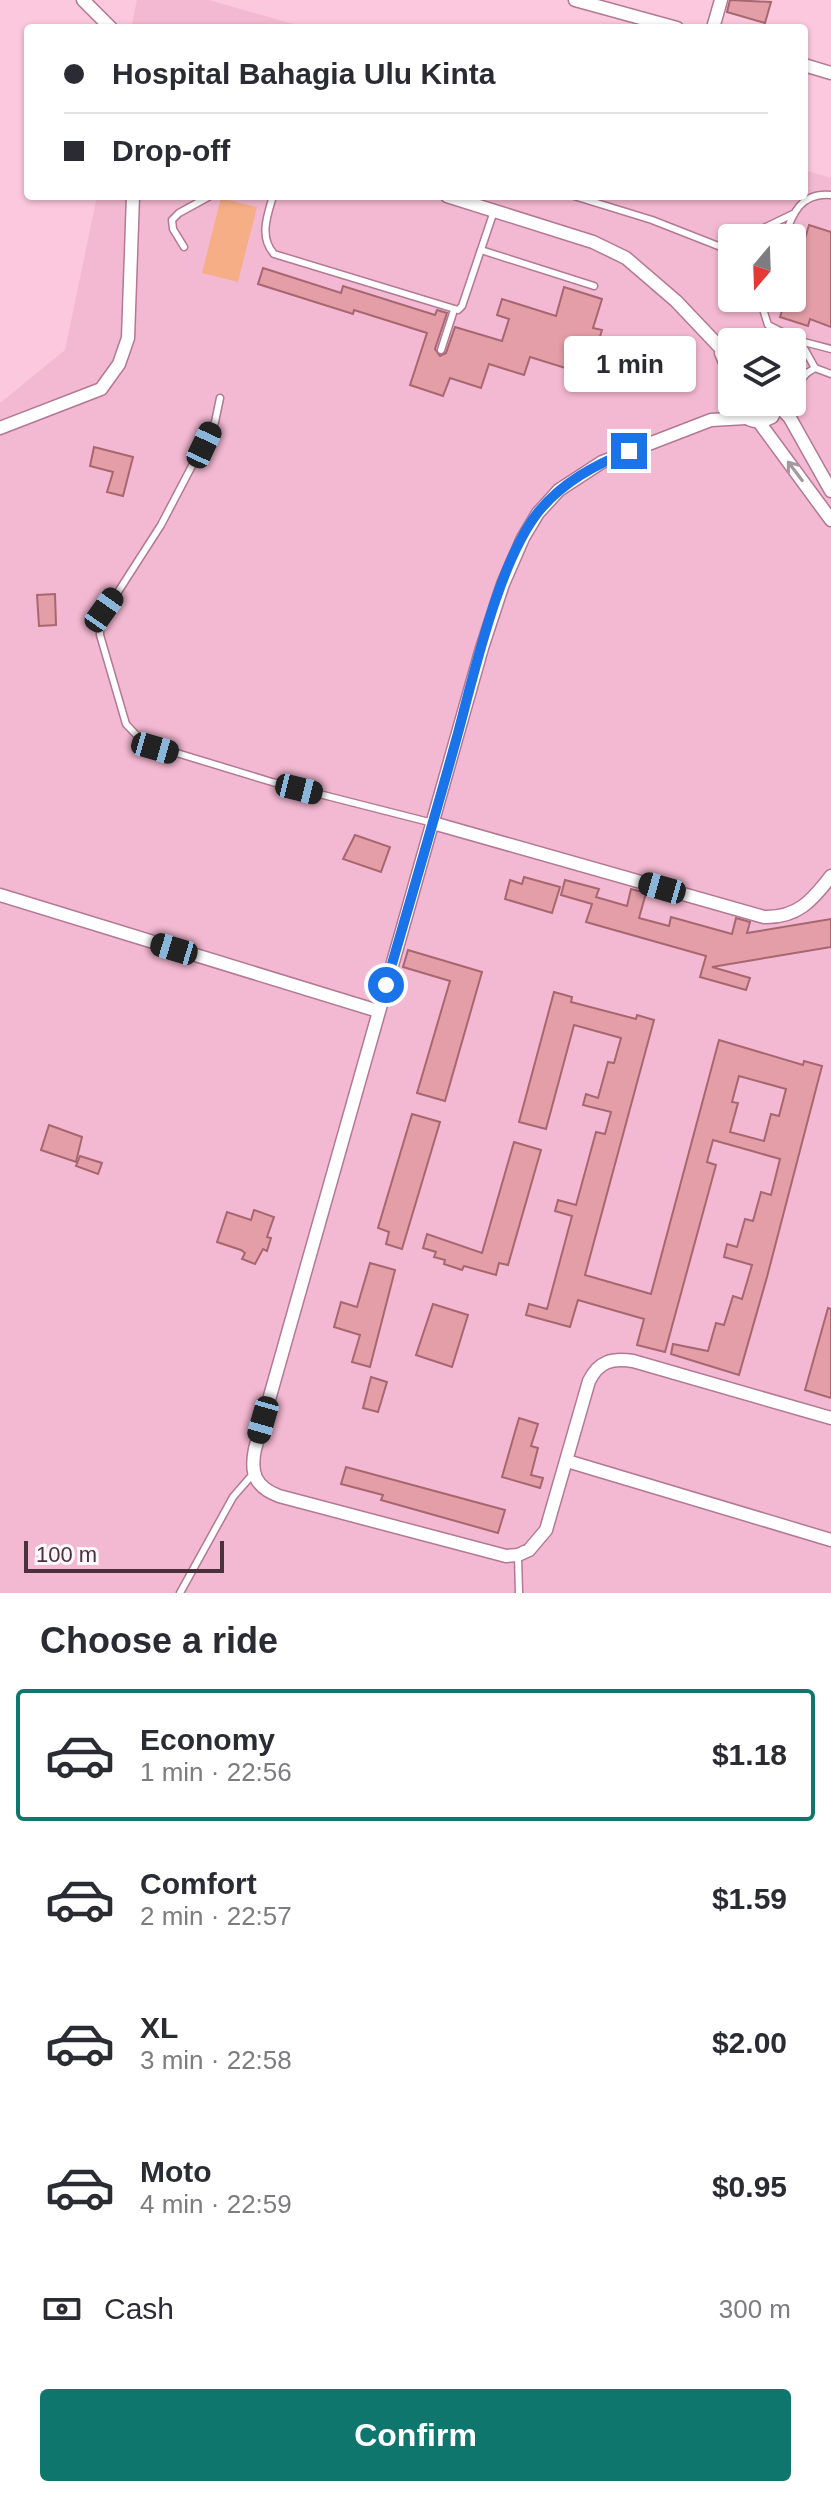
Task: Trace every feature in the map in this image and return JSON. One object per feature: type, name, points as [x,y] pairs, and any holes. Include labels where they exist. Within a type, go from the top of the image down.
[{"type":"street","points":[[83,0],[107,24]]},
{"type":"street","points":[[575,0],[662,24]]},
{"type":"street","points":[[714,24],[721,0]]},
{"type":"street","points":[[808,66],[831,73]]},
{"type":"street","points":[[0,428],[101,389],[119,364],[128,338],[133,200]]},
{"type":"street","points":[[460,200],[593,242],[626,258],[676,301],[718,347]]},
{"type":"street","points":[[718,415],[602,462],[559,490],[538,513],[523,538],[503,584],[482,648],[255,1449],[253,1474],[263,1488],[279,1496],[506,1556],[518,1555],[529,1550],[546,1530],[589,1381],[601,1364],[610,1360],[633,1361],[831,1418]]},
{"type":"street","points":[[748,416],[831,520]]},
{"type":"street","points":[[711,420],[752,420],[772,416]]},
{"type":"street","points":[[789,416],[831,491]]},
{"type":"street","points":[[433,823],[764,917],[782,917],[801,910],[831,876]]},
{"type":"street","points":[[0,895],[378,1011]]},
{"type":"street","points":[[567,1461],[831,1540]]},
{"type":"lane","points":[[808,200],[831,195]]},
{"type":"lane","points":[[184,247],[172,220],[203,200]]},
{"type":"lane","points":[[272,200],[265,232],[267,244],[274,254],[454,310],[462,306],[494,211]]},
{"type":"lane","points":[[587,200],[718,243]]},
{"type":"lane","points":[[772,224],[793,214],[808,200]]},
{"type":"lane","points":[[789,224],[793,214]]},
{"type":"lane","points":[[481,250],[594,286]]},
{"type":"lane","points":[[441,350],[454,310]]},
{"type":"lane","points":[[764,312],[764,319],[774,328]]},
{"type":"lane","points":[[806,343],[831,349]]},
{"type":"lane","points":[[806,352],[815,368],[831,374]]},
{"type":"lane","points":[[807,373],[815,368]]},
{"type":"lane","points":[[220,398],[215,422],[161,525],[100,620],[100,635],[126,724],[136,738],[155,748],[433,823]]},
{"type":"lane","points":[[180,1593],[233,1497],[253,1474]]},
{"type":"lane","points":[[518,1555],[519,1593]]},
{"type":"shaded area","points":[[137,0],[209,0],[293,24],[132,24]]},
{"type":"shaded area","points":[[808,171],[831,178],[831,1593],[0,1593],[0,403],[65,350],[96,200],[808,200]]},
{"type":"shaded area","points":[[220,200],[257,207],[238,282],[202,273]]},
{"type":"building","points":[[730,0],[771,2],[765,23],[727,12]]},
{"type":"building","points":[[809,225],[831,232],[831,327],[810,319],[808,326],[780,317],[782,312],[806,312],[806,235]]},
{"type":"building","points":[[263,268],[341,293],[343,286],[435,315],[437,310],[447,313],[435,349],[440,356],[446,353],[455,327],[502,341],[509,319],[497,315],[502,299],[556,316],[564,287],[602,299],[593,328],[602,330],[588,375],[530,357],[524,375],[489,364],[481,388],[450,378],[443,396],[410,385],[427,333],[258,284]]},
{"type":"building","points":[[94,447],[133,457],[123,496],[107,492],[113,472],[90,466]]},
{"type":"building","points":[[55,594],[56,625],[39,626],[37,595]]},
{"type":"building","points":[[355,835],[390,847],[381,872],[343,859]]},
{"type":"building","points":[[524,877],[560,887],[552,913],[505,899],[510,880],[522,884]]},
{"type":"building","points":[[565,880],[599,889],[596,897],[627,906],[631,889],[646,893],[639,918],[669,926],[671,917],[732,934],[736,918],[750,922],[747,933],[831,919],[831,947],[712,967],[750,978],[746,990],[700,977],[706,956],[586,922],[592,904],[561,895]]},
{"type":"building","points":[[408,950],[482,972],[445,1101],[417,1093],[450,981],[403,967]]},
{"type":"building","points":[[554,992],[572,997],[571,1002],[636,1019],[637,1015],[654,1020],[585,1275],[651,1294],[719,1040],[803,1065],[804,1061],[822,1066],[739,1375],[671,1354],[673,1344],[708,1351],[716,1323],[724,1325],[733,1296],[742,1299],[752,1265],[724,1257],[727,1244],[737,1247],[745,1219],[753,1221],[761,1192],[771,1195],[780,1159],[713,1140],[707,1162],[716,1165],[665,1352],[637,1345],[644,1319],[578,1300],[570,1327],[526,1315],[529,1304],[547,1309],[572,1216],[555,1211],[558,1200],[576,1205],[596,1132],[605,1134],[611,1112],[583,1105],[586,1094],[598,1098],[608,1062],[614,1063],[621,1038],[574,1025],[546,1129],[519,1122]],"holes":[[[739,1076],[786,1089],[779,1116],[771,1114],[764,1141],[730,1132],[738,1103],[732,1102]]]},
{"type":"building","points":[[412,1114],[440,1122],[402,1249],[386,1244],[389,1232],[378,1228]]},
{"type":"building","points":[[49,1125],[82,1137],[76,1162],[41,1150]]},
{"type":"building","points":[[514,1142],[541,1150],[508,1265],[499,1263],[496,1275],[444,1264],[445,1260],[434,1257],[436,1252],[423,1248],[427,1234],[482,1253]]},
{"type":"building","points":[[80,1156],[102,1163],[98,1174],[76,1166]]},
{"type":"building","points":[[254,1210],[274,1217],[267,1237],[271,1238],[267,1251],[263,1249],[255,1264],[242,1259],[245,1253],[241,1250],[217,1242],[227,1212],[251,1220]]},
{"type":"building","points":[[370,1263],[395,1270],[370,1367],[352,1362],[360,1335],[334,1327],[341,1302],[357,1307]]},
{"type":"building","points":[[433,1304],[468,1315],[452,1367],[416,1355]]},
{"type":"building","points":[[828,1308],[831,1309],[831,1398],[805,1390]]},
{"type":"building","points":[[371,1377],[387,1382],[378,1412],[363,1408]]},
{"type":"building","points":[[519,1418],[538,1424],[531,1446],[538,1448],[531,1475],[543,1478],[540,1488],[502,1477]]},
{"type":"building","points":[[346,1467],[505,1510],[498,1533],[381,1500],[383,1495],[341,1484]]},
{"type":"route","points":[[386,985],[482,648],[511,562],[538,513],[559,490],[602,462],[629,451]]}]
